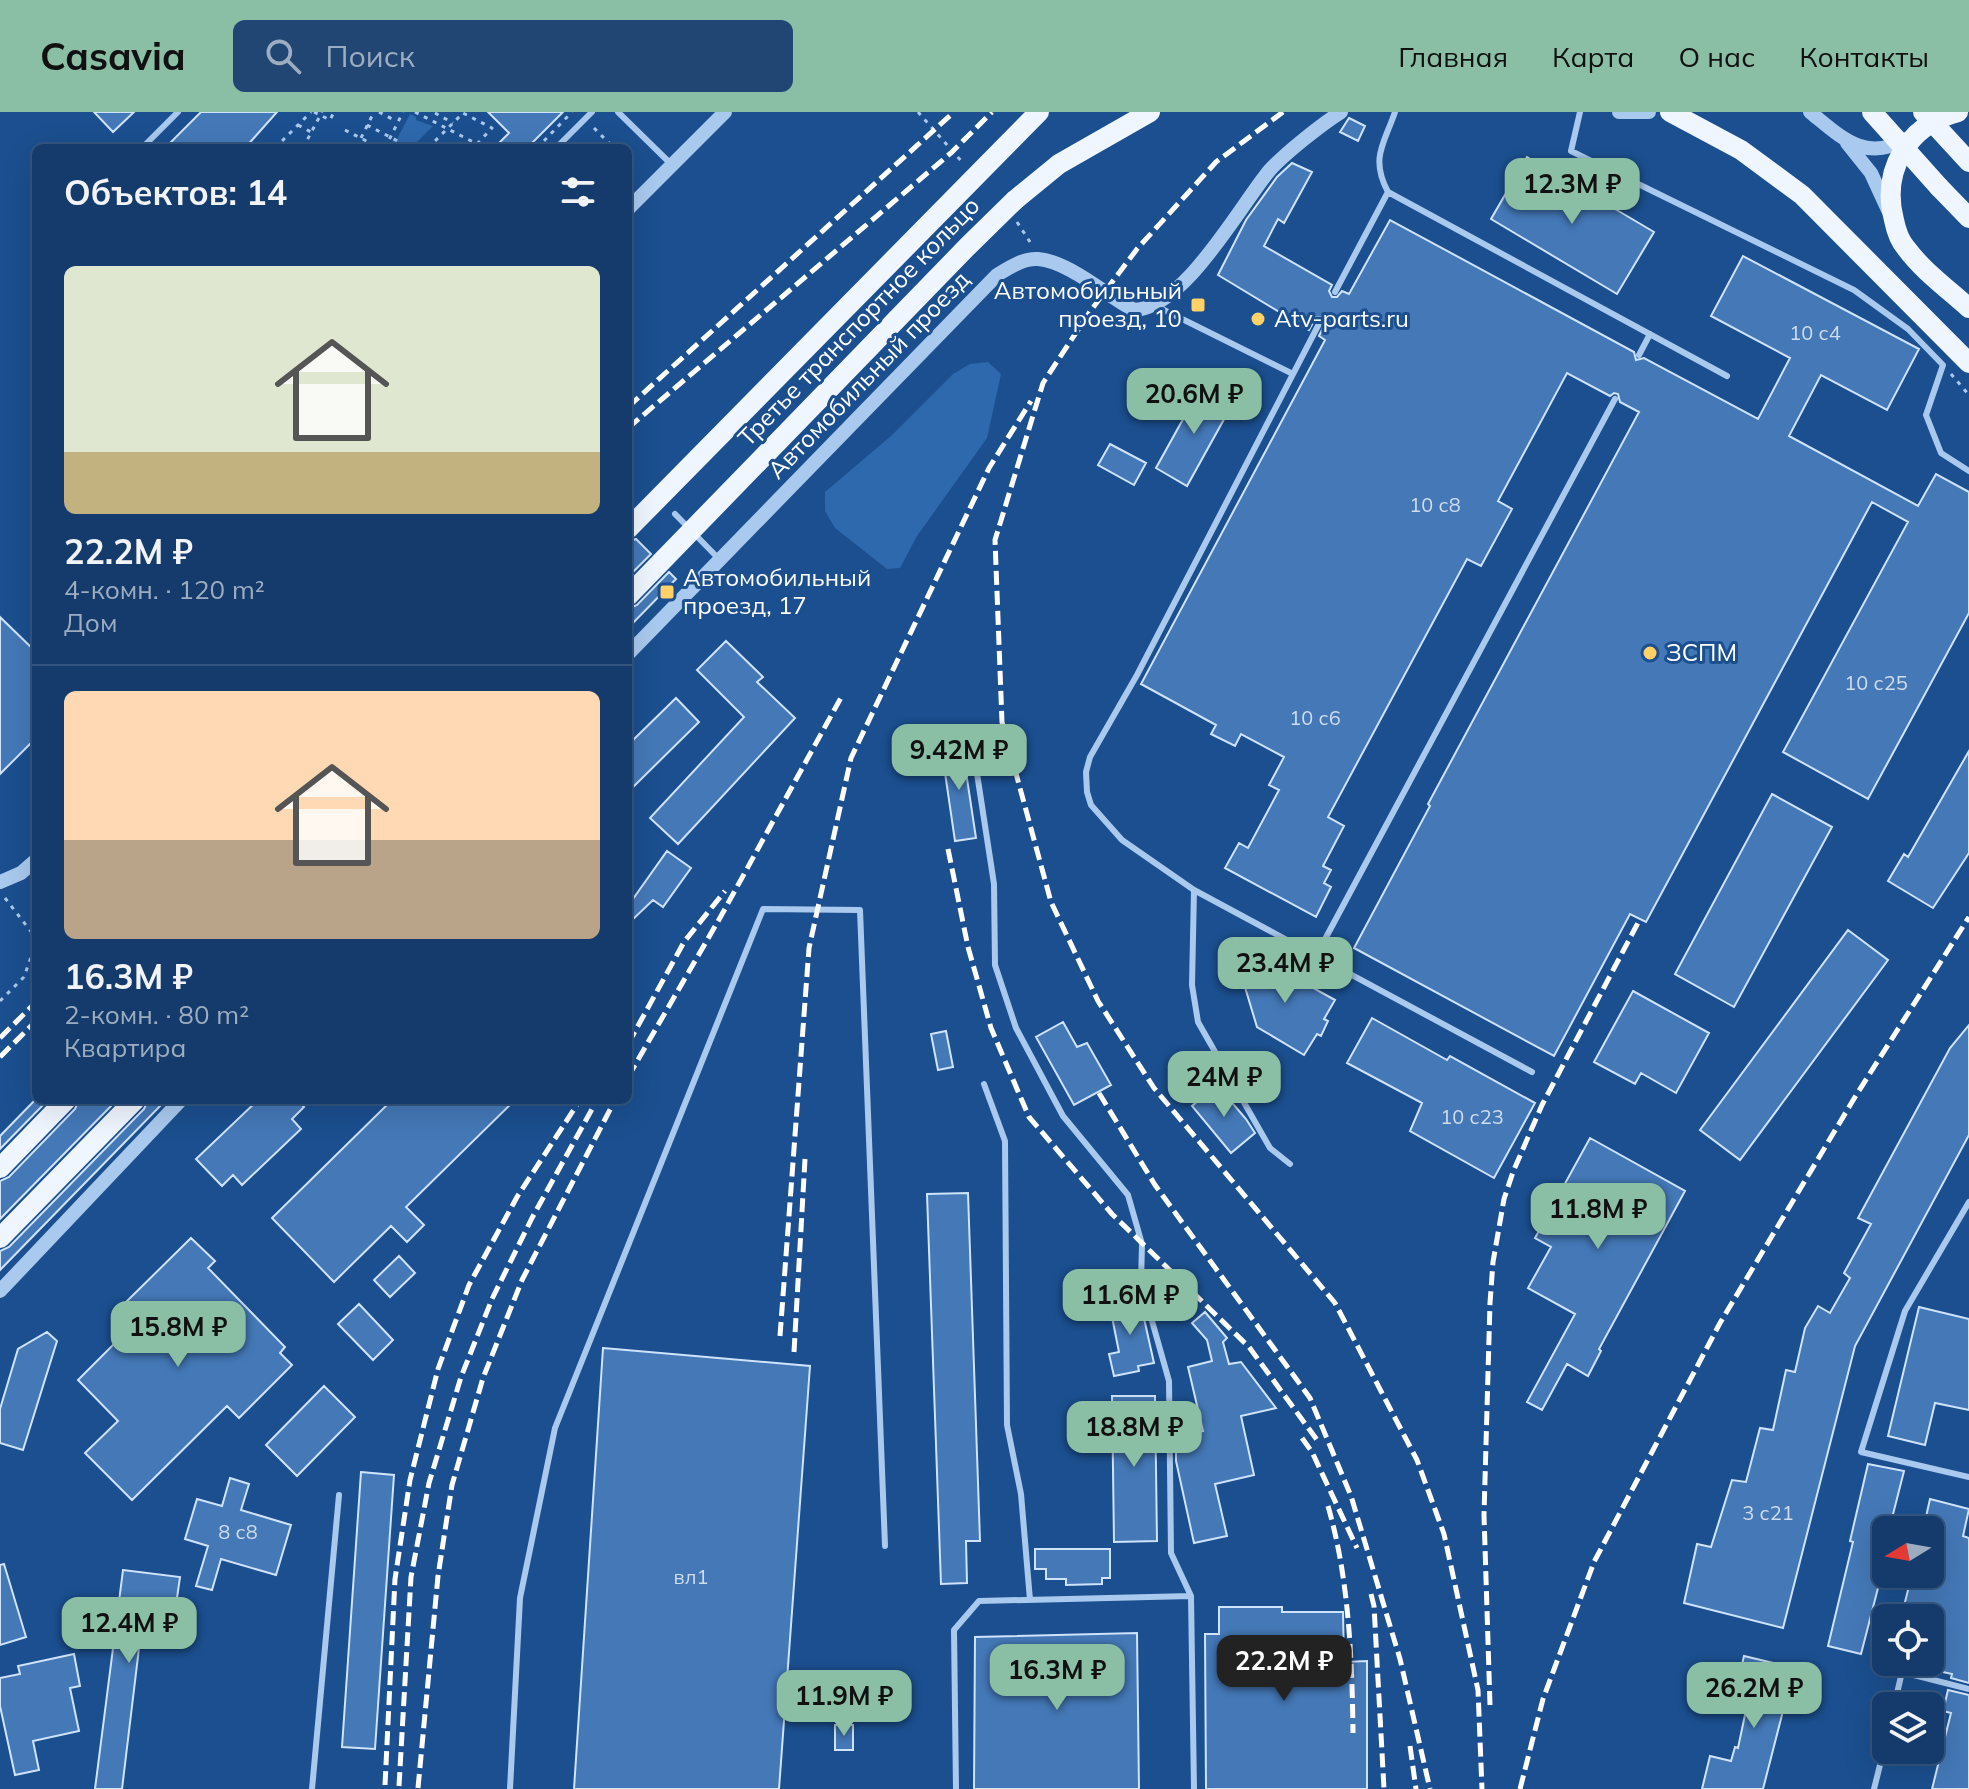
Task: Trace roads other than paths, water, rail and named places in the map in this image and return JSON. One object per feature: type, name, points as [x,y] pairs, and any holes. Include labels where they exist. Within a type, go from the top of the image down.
[{"type":"main road","name":"Третье транспортное кольцо","points":[[632,525],[1039,112]]},
{"type":"main road","name":"Третье транспортное кольцо","points":[[632,592],[1015,200],[1059,164],[1150,112]]},
{"type":"main road","points":[[1670,112],[1741,150],[1802,195],[1969,363]]},
{"type":"main road","points":[[1872,112],[1969,220]]},
{"type":"main road","points":[[1958,112],[1923,120],[1899,156],[1890,191],[1897,232],[1904,247],[1969,308]]},
{"type":"main road","points":[[1923,120],[1969,162]]},
{"type":"main road","points":[[0,1168],[62,1104]]},
{"type":"main road","points":[[0,1238],[131,1104]]},
{"type":"street","points":[[632,205],[725,112]]},
{"type":"street","points":[[1156,306],[1184,285],[1272,168],[1341,112]]},
{"type":"street","points":[[1619,112],[1649,112]]},
{"type":"street","points":[[1810,112],[1859,147],[1881,148],[1903,141],[1923,120]]},
{"type":"street","points":[[1842,137],[1871,173],[1882,192],[1897,232]]},
{"type":"street","name":"Автомобильный проезд","points":[[632,650],[997,275],[1013,266],[1040,259],[1074,273],[1134,310],[1156,306]]},
{"type":"street","points":[[0,882],[21,873],[32,863]]},
{"type":"street","points":[[0,1291],[177,1104]]},
{"type":"lane","points":[[146,144],[178,112]]},
{"type":"lane","points":[[560,144],[592,112]]},
{"type":"lane","points":[[618,112],[672,165]]},
{"type":"lane","points":[[1395,112],[1380,148],[1378,162],[1388,192],[1727,376]]},
{"type":"lane","points":[[1580,112],[1571,151],[1854,290],[1908,329],[1943,365],[1926,415],[1941,453],[1969,471]]},
{"type":"lane","points":[[1335,292],[1388,192]]},
{"type":"lane","points":[[1156,306],[1293,374]]},
{"type":"lane","points":[[1320,322],[1137,675],[1090,757],[1086,772],[1087,792],[1091,805],[1122,840],[1194,890],[1532,1072]]},
{"type":"lane","points":[[1639,355],[1650,334]]},
{"type":"lane","points":[[1316,956],[1615,399]]},
{"type":"lane","points":[[675,514],[720,560]]},
{"type":"lane","points":[[970,728],[994,884],[995,965],[1016,1028],[1063,1116],[1128,1195],[1142,1244],[1141,1282],[1169,1381],[1171,1553],[1191,1596],[1194,1789]]},
{"type":"lane","points":[[1194,890],[1192,985],[1198,1022],[1270,1148],[1290,1164]]},
{"type":"lane","points":[[510,1789],[520,1598],[555,1428],[763,909],[860,910],[885,1546]]},
{"type":"lane","points":[[984,1084],[1005,1141],[1007,1425],[1021,1494],[1030,1600]]},
{"type":"lane","points":[[1969,1202],[1905,1311],[1861,1452],[1969,1477]]},
{"type":"lane","points":[[312,1789],[339,1495]]},
{"type":"lane","points":[[956,1789],[954,1630],[979,1601],[1191,1596]]},
{"type":"lane","points":[[1897,1692],[1902,1672],[1969,1689]]},
{"type":"lane","points":[[1874,1789],[1880,1764]]},
{"type":"railway","points":[[632,403],[954,112]]},
{"type":"railway","points":[[632,425],[952,152],[992,112]]},
{"type":"railway","points":[[1283,112],[1216,162],[1137,249],[1089,313],[1043,383],[995,540],[1002,722],[1051,902],[1098,1001],[1154,1088],[1335,1303],[1417,1460],[1444,1534],[1478,1690],[1482,1789]]},
{"type":"railway","points":[[780,1336],[809,948],[851,758],[989,468],[1031,401]]},
{"type":"railway","points":[[632,1070],[843,694]]},
{"type":"railway","points":[[948,849],[968,947],[991,1028],[1029,1117],[1112,1214],[1249,1347],[1320,1444]]},
{"type":"railway","points":[[632,1037],[684,942],[725,891]]},
{"type":"railway","points":[[1520,1789],[1543,1699],[1594,1562],[1720,1323],[1855,1097],[1969,917]]},
{"type":"railway","points":[[1490,1705],[1484,1515],[1490,1303],[1493,1262],[1504,1199],[1542,1105],[1640,919]]},
{"type":"railway","points":[[0,1038],[32,1006]]},
{"type":"railway","points":[[0,1057],[32,1025]]},
{"type":"railway","points":[[1099,1093],[1155,1185],[1310,1398],[1351,1496],[1400,1659],[1430,1789]]},
{"type":"railway","points":[[385,1785],[395,1579],[410,1480],[438,1369],[469,1285],[517,1197],[577,1104]]},
{"type":"railway","points":[[399,1786],[411,1577],[429,1483],[461,1377],[492,1299],[595,1104]]},
{"type":"railway","points":[[418,1788],[438,1576],[452,1485],[483,1378],[522,1280],[613,1104]]},
{"type":"railway","points":[[794,1352],[805,1159]]},
{"type":"railway","points":[[1302,1438],[1312,1452],[1357,1548]]},
{"type":"railway","points":[[1328,1506],[1345,1590],[1353,1733]]},
{"type":"railway","points":[[1371,1594],[1384,1789]]},
{"type":"railway","points":[[1410,1746],[1416,1789]]},
{"type":"place","name":"Автомобильный проезд, 10","points":[[1198,305]]},
{"type":"place","name":"Atv-parts.ru","points":[[1258,319]]},
{"type":"place","name":"Автомобильный проезд, 17","points":[[667,592]]},
{"type":"place","name":"ЗСПМ","points":[[1650,653]]}]
